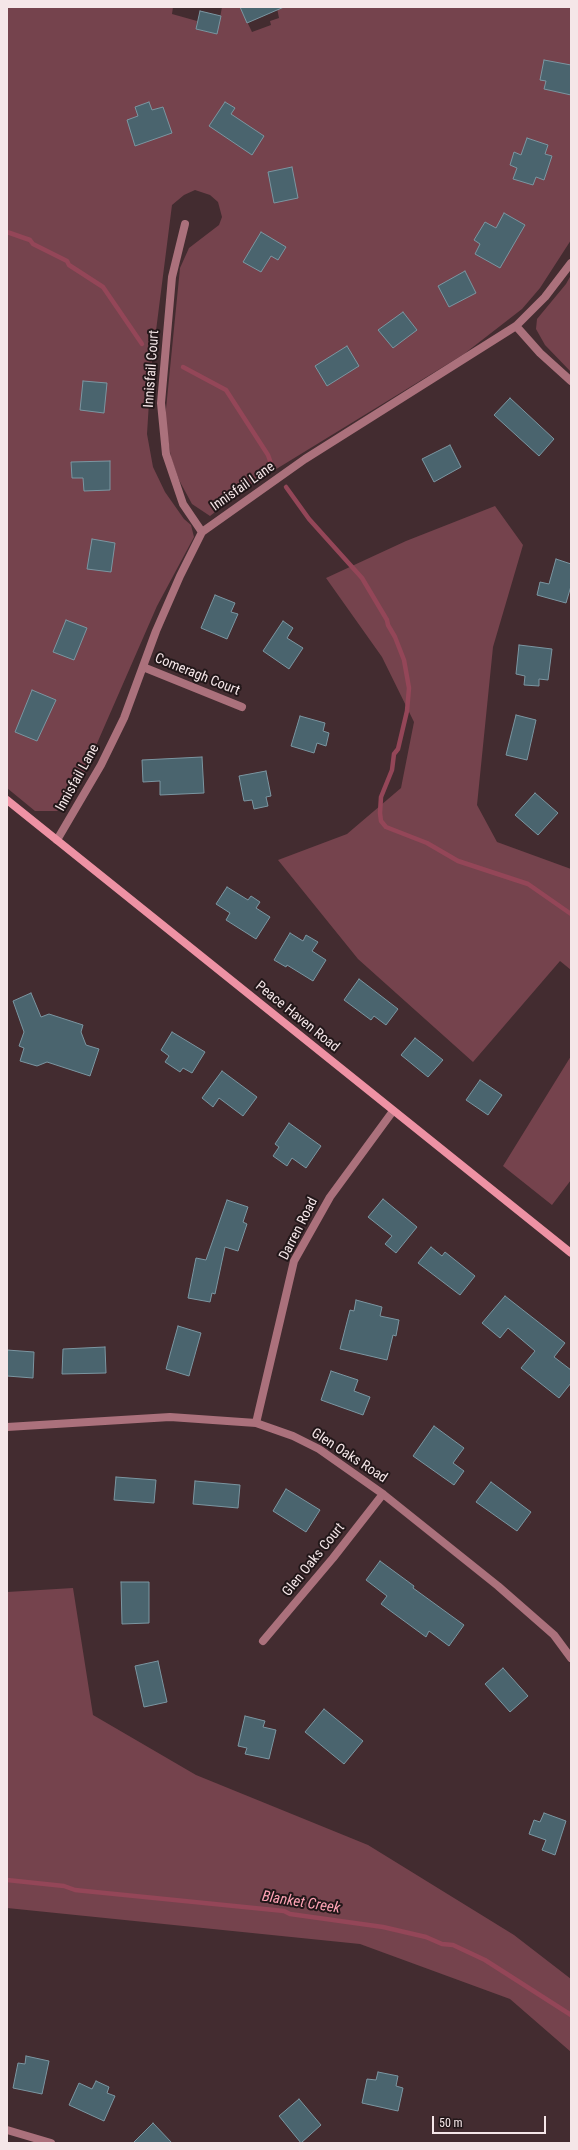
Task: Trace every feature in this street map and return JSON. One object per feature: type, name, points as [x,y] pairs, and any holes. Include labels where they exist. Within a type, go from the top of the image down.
[{"type":"main road","name":"Peace Haven Road","points":[[7,800],[571,1253]]},
{"type":"street","name":"Innisfail Court","points":[[185,224],[172,277],[161,403],[166,454],[183,504],[202,532]]},
{"type":"street","name":"Innisfail Lane","points":[[57,840],[101,765],[124,718],[156,631],[180,576],[202,532],[305,459],[516,326],[545,297],[571,263]]},
{"type":"street","points":[[516,326],[540,353],[571,381]]},
{"type":"street","name":"Comeragh Court","points":[[143,667],[242,706]]},
{"type":"street","name":"Darren Road","points":[[256,1423],[294,1261],[330,1197],[393,1111]]},
{"type":"street","name":"Glen Oaks Road","points":[[7,1427],[170,1417],[256,1423],[293,1436],[319,1448],[383,1494],[515,1601],[554,1635],[571,1658]]},
{"type":"street","name":"Glen Oaks Court","points":[[263,1641],[333,1558],[383,1494]]},
{"type":"street","points":[[7,2130],[51,2143]]},
{"type":"shaded area","points":[[7,7],[173,7],[172,14],[197,21],[196,29],[217,34],[222,7],[240,7],[252,32],[271,25],[270,21],[279,18],[277,8],[280,7],[571,7],[571,240],[540,288],[522,309],[464,354],[247,487],[210,516],[192,504],[179,480],[171,458],[165,419],[180,268],[189,248],[219,225],[222,217],[218,202],[210,195],[195,190],[184,195],[172,205],[151,370],[147,434],[153,467],[165,492],[184,519],[191,525],[194,537],[157,606],[81,780],[71,797],[57,811],[35,811],[7,788]]},
{"type":"shaded area","points":[[571,275],[571,372],[545,345],[536,329],[537,319],[566,284]]},
{"type":"shaded area","points":[[495,506],[523,545],[493,647],[477,805],[497,842],[571,869],[571,970],[560,961],[473,1062],[358,959],[278,860],[347,834],[401,788],[414,722],[382,657],[326,578],[406,541]]},
{"type":"shaded area","points":[[571,1056],[571,1180],[552,1205],[503,1166]]},
{"type":"shaded area","points":[[73,1588],[93,1715],[196,1775],[368,1845],[514,1935],[571,1979],[571,2052],[510,1999],[360,1944],[7,1908],[7,1592]]},
{"type":"building","points":[[240,7],[284,7],[247,23]]},
{"type":"building","points":[[200,11],[221,16],[217,34],[196,29]]},
{"type":"building","points":[[544,60],[571,65],[571,95],[544,89],[546,81],[540,80]]},
{"type":"building","points":[[149,102],[152,110],[163,107],[172,133],[135,146],[127,120],[138,116],[135,107]]},
{"type":"building","points":[[225,102],[235,108],[231,114],[264,136],[252,155],[209,126]]},
{"type":"building","points":[[527,138],[548,145],[545,154],[552,156],[544,180],[536,177],[533,185],[513,179],[517,168],[510,165],[514,152],[521,155]]},
{"type":"building","points":[[292,167],[298,198],[274,203],[268,172]]},
{"type":"building","points":[[504,213],[525,225],[500,268],[475,254],[480,244],[474,240],[485,222],[496,228]]},
{"type":"building","points":[[261,232],[286,247],[278,260],[271,256],[261,272],[243,262]]},
{"type":"building","points":[[465,271],[476,293],[449,307],[438,286]]},
{"type":"building","points":[[403,312],[417,330],[393,348],[378,330]]},
{"type":"building","points":[[347,346],[359,366],[327,386],[315,366]]},
{"type":"building","points":[[83,381],[107,383],[104,413],[80,410]]},
{"type":"building","points":[[510,398],[554,439],[539,456],[494,415]]},
{"type":"building","points":[[450,445],[461,467],[434,482],[422,459]]},
{"type":"building","points":[[110,461],[110,490],[84,491],[83,478],[72,478],[71,462]]},
{"type":"building","points":[[92,539],[115,543],[111,572],[87,569]]},
{"type":"building","points":[[556,559],[571,564],[571,586],[566,603],[537,595],[540,582],[549,584]]},
{"type":"building","points":[[215,595],[235,603],[231,612],[238,614],[227,639],[201,628]]},
{"type":"building","points":[[66,620],[87,628],[74,660],[53,652]]},
{"type":"building","points":[[283,621],[293,628],[287,638],[303,648],[289,669],[263,651]]},
{"type":"building","points":[[519,645],[552,649],[548,680],[539,679],[539,686],[524,685],[525,676],[516,674]]},
{"type":"building","points":[[32,690],[56,700],[37,741],[15,732]]},
{"type":"building","points":[[516,715],[536,720],[527,760],[506,755]]},
{"type":"building","points":[[300,716],[325,723],[323,731],[329,733],[326,746],[317,743],[314,753],[291,746]]},
{"type":"building","points":[[202,757],[204,793],[160,795],[160,781],[143,782],[142,760]]},
{"type":"building","points":[[266,771],[271,796],[266,797],[268,806],[254,809],[252,800],[244,801],[239,776]]},
{"type":"building","points":[[535,793],[558,813],[538,835],[515,815]]},
{"type":"building","points":[[227,887],[248,900],[251,896],[260,902],[256,908],[270,917],[256,939],[226,920],[230,913],[216,904]]},
{"type":"building","points":[[290,933],[303,941],[306,935],[318,942],[312,951],[326,960],[313,981],[287,965],[286,967],[274,960]]},
{"type":"building","points":[[359,979],[398,1009],[386,1025],[374,1016],[371,1020],[344,1000]]},
{"type":"building","points":[[31,993],[41,1017],[49,1014],[83,1025],[81,1032],[86,1045],[99,1049],[90,1076],[47,1062],[37,1066],[20,1061],[24,1048],[19,1046],[24,1032],[13,1001]]},
{"type":"building","points":[[172,1032],[205,1052],[192,1073],[183,1068],[180,1072],[165,1062],[169,1056],[161,1050]]},
{"type":"building","points":[[415,1038],[443,1060],[428,1077],[401,1055]]},
{"type":"building","points":[[222,1071],[257,1097],[243,1116],[219,1098],[213,1107],[202,1098]]},
{"type":"building","points":[[480,1080],[502,1095],[488,1115],[466,1100]]},
{"type":"building","points":[[289,1123],[321,1146],[306,1168],[292,1158],[287,1166],[273,1156],[279,1147],[275,1144]]},
{"type":"building","points":[[383,1199],[417,1227],[396,1253],[385,1244],[392,1236],[368,1217]]},
{"type":"building","points":[[227,1200],[248,1207],[243,1222],[247,1224],[238,1251],[225,1247],[215,1294],[212,1293],[210,1302],[188,1298],[196,1258],[206,1260]]},
{"type":"building","points":[[431,1247],[442,1256],[445,1252],[475,1276],[460,1295],[418,1263]]},
{"type":"building","points":[[505,1296],[565,1343],[554,1357],[571,1370],[571,1383],[559,1398],[521,1368],[535,1351],[508,1328],[500,1338],[482,1323]]},
{"type":"building","points":[[356,1300],[382,1307],[380,1316],[399,1320],[396,1336],[393,1335],[387,1360],[340,1349],[350,1310],[354,1311]]},
{"type":"building","points":[[178,1326],[201,1333],[189,1376],[166,1369]]},
{"type":"building","points":[[105,1347],[106,1373],[62,1374],[63,1349]]},
{"type":"building","points":[[7,1350],[34,1352],[33,1378],[7,1376]]},
{"type":"building","points":[[331,1371],[358,1380],[354,1391],[370,1397],[363,1415],[321,1400]]},
{"type":"building","points":[[434,1426],[464,1448],[453,1463],[464,1471],[454,1485],[413,1456]]},
{"type":"building","points":[[116,1477],[156,1480],[154,1503],[114,1500]]},
{"type":"building","points":[[195,1481],[240,1485],[238,1508],[193,1504]]},
{"type":"building","points":[[491,1482],[531,1512],[517,1531],[476,1502]]},
{"type":"building","points":[[286,1489],[320,1510],[306,1532],[273,1511]]},
{"type":"building","points":[[380,1561],[414,1586],[413,1588],[464,1625],[449,1646],[429,1631],[426,1637],[381,1604],[387,1596],[366,1580]]},
{"type":"building","points":[[121,1582],[149,1582],[149,1623],[122,1624]]},
{"type":"building","points":[[158,1661],[167,1702],[144,1707],[135,1666]]},
{"type":"building","points":[[503,1668],[528,1696],[510,1712],[485,1684]]},
{"type":"building","points":[[324,1709],[363,1741],[344,1764],[305,1732]]},
{"type":"building","points":[[245,1716],[265,1721],[263,1727],[276,1730],[269,1759],[245,1754],[247,1748],[238,1746]]},
{"type":"building","points":[[544,1813],[566,1821],[555,1855],[542,1850],[546,1840],[529,1834],[534,1820],[540,1822]]},
{"type":"building","points":[[26,2056],[49,2061],[42,2094],[13,2088],[18,2063],[25,2064]]},
{"type":"building","points":[[378,2072],[398,2076],[396,2086],[403,2088],[398,2111],[362,2103],[367,2079],[376,2080]]},
{"type":"building","points":[[96,2081],[109,2087],[107,2093],[115,2096],[104,2121],[69,2105],[79,2083],[92,2089]]},
{"type":"building","points":[[299,2099],[321,2125],[301,2143],[279,2116]]},
{"type":"building","points":[[153,2123],[172,2143],[133,2143]]},
{"type":"waterway","points":[[7,232],[30,240],[33,244],[67,261],[69,265],[103,287],[142,344]]},
{"type":"waterway","points":[[183,367],[226,390],[268,455],[273,469]]},
{"type":"waterway","points":[[286,487],[309,519],[362,578],[387,620],[404,660],[409,688],[407,711],[398,749],[394,754],[392,770],[381,797],[381,821],[386,827],[427,843],[458,861],[528,884],[571,914]]},
{"type":"waterway","name":"Blanket Creek","points":[[7,1880],[64,1886],[75,1890],[284,1911],[290,1914],[383,1927],[426,1937],[442,1944],[453,1945],[485,1960],[571,2015]]}]
